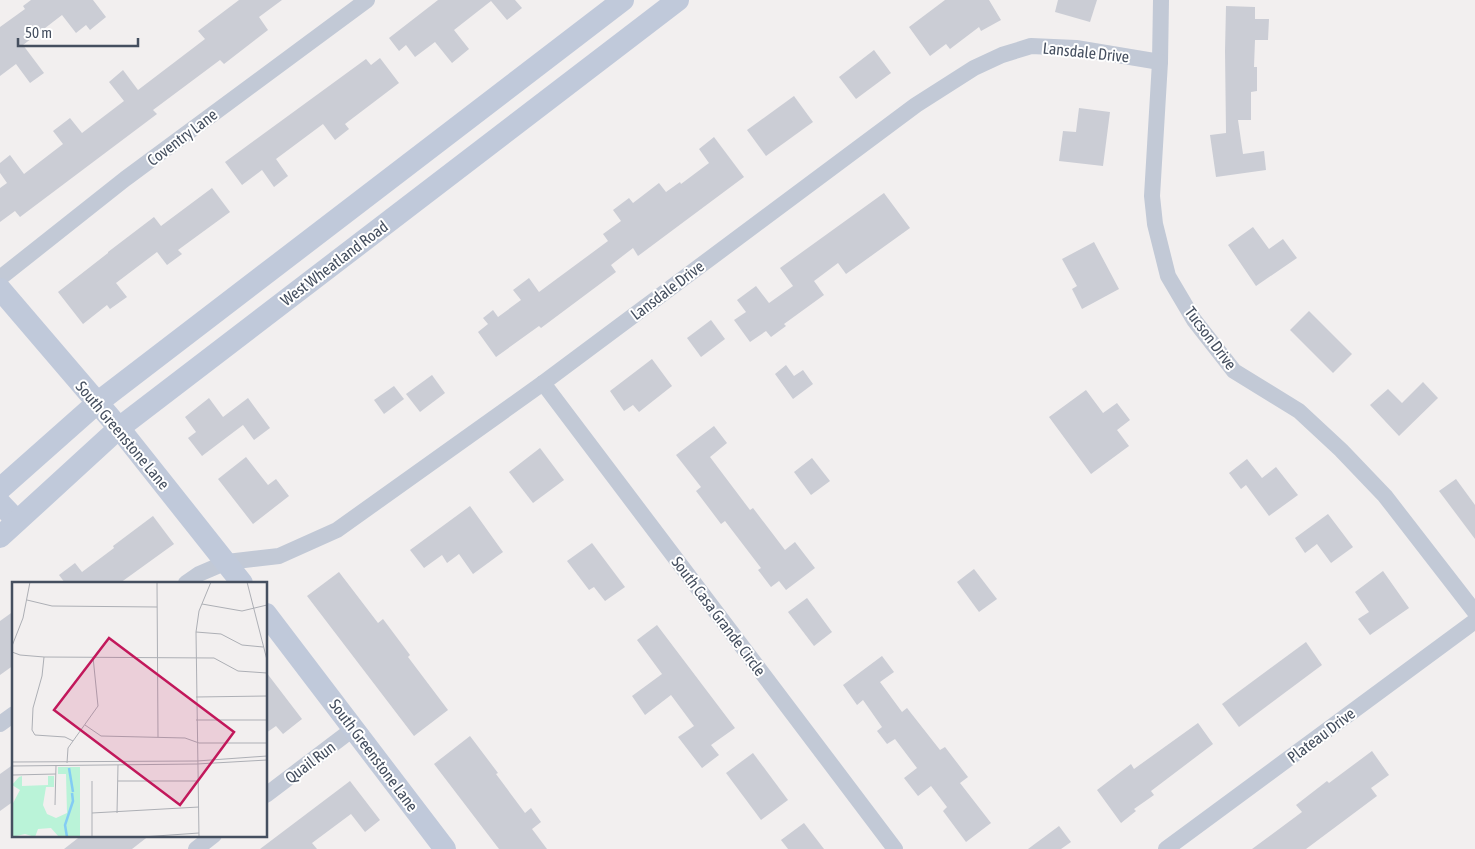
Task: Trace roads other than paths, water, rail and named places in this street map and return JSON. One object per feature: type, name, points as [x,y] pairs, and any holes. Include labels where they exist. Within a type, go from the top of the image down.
[{"type":"main road","name":"West Wheatland Road","points":[[0,489],[97,403],[623,0]]},
{"type":"main road","name":"West Wheatland Road","points":[[0,537],[119,428],[678,0]]},
{"type":"main road","name":"South Greenstone Lane","points":[[0,289],[119,428],[241,582]]},
{"type":"main road","points":[[0,503],[17,521]]},
{"type":"main road","name":"South Greenstone Lane","points":[[268,617],[445,849]]},
{"type":"street","name":"Coventry Lane","points":[[0,278],[125,179],[367,0]]},
{"type":"street","name":"Tucson Drive","points":[[1161,0],[1160,62],[1152,196],[1155,224],[1168,276],[1194,320],[1234,371],[1299,411],[1341,450],[1385,496],[1475,612]]},
{"type":"street","name":"Lansdale Drive","points":[[187,582],[199,574],[226,562],[279,556],[337,530],[543,382],[916,105],[974,68],[1002,55],[1031,46],[1076,48],[1160,62]]},
{"type":"street","name":"South Casa Grande Circle","points":[[543,382],[895,849]]},
{"type":"street","name":"Plateau Drive","points":[[1166,849],[1475,620]]},
{"type":"street","points":[[0,724],[12,715]]},
{"type":"street","name":"Quail Run","points":[[268,793],[353,729]]},
{"type":"street","points":[[196,849],[213,836]]}]
